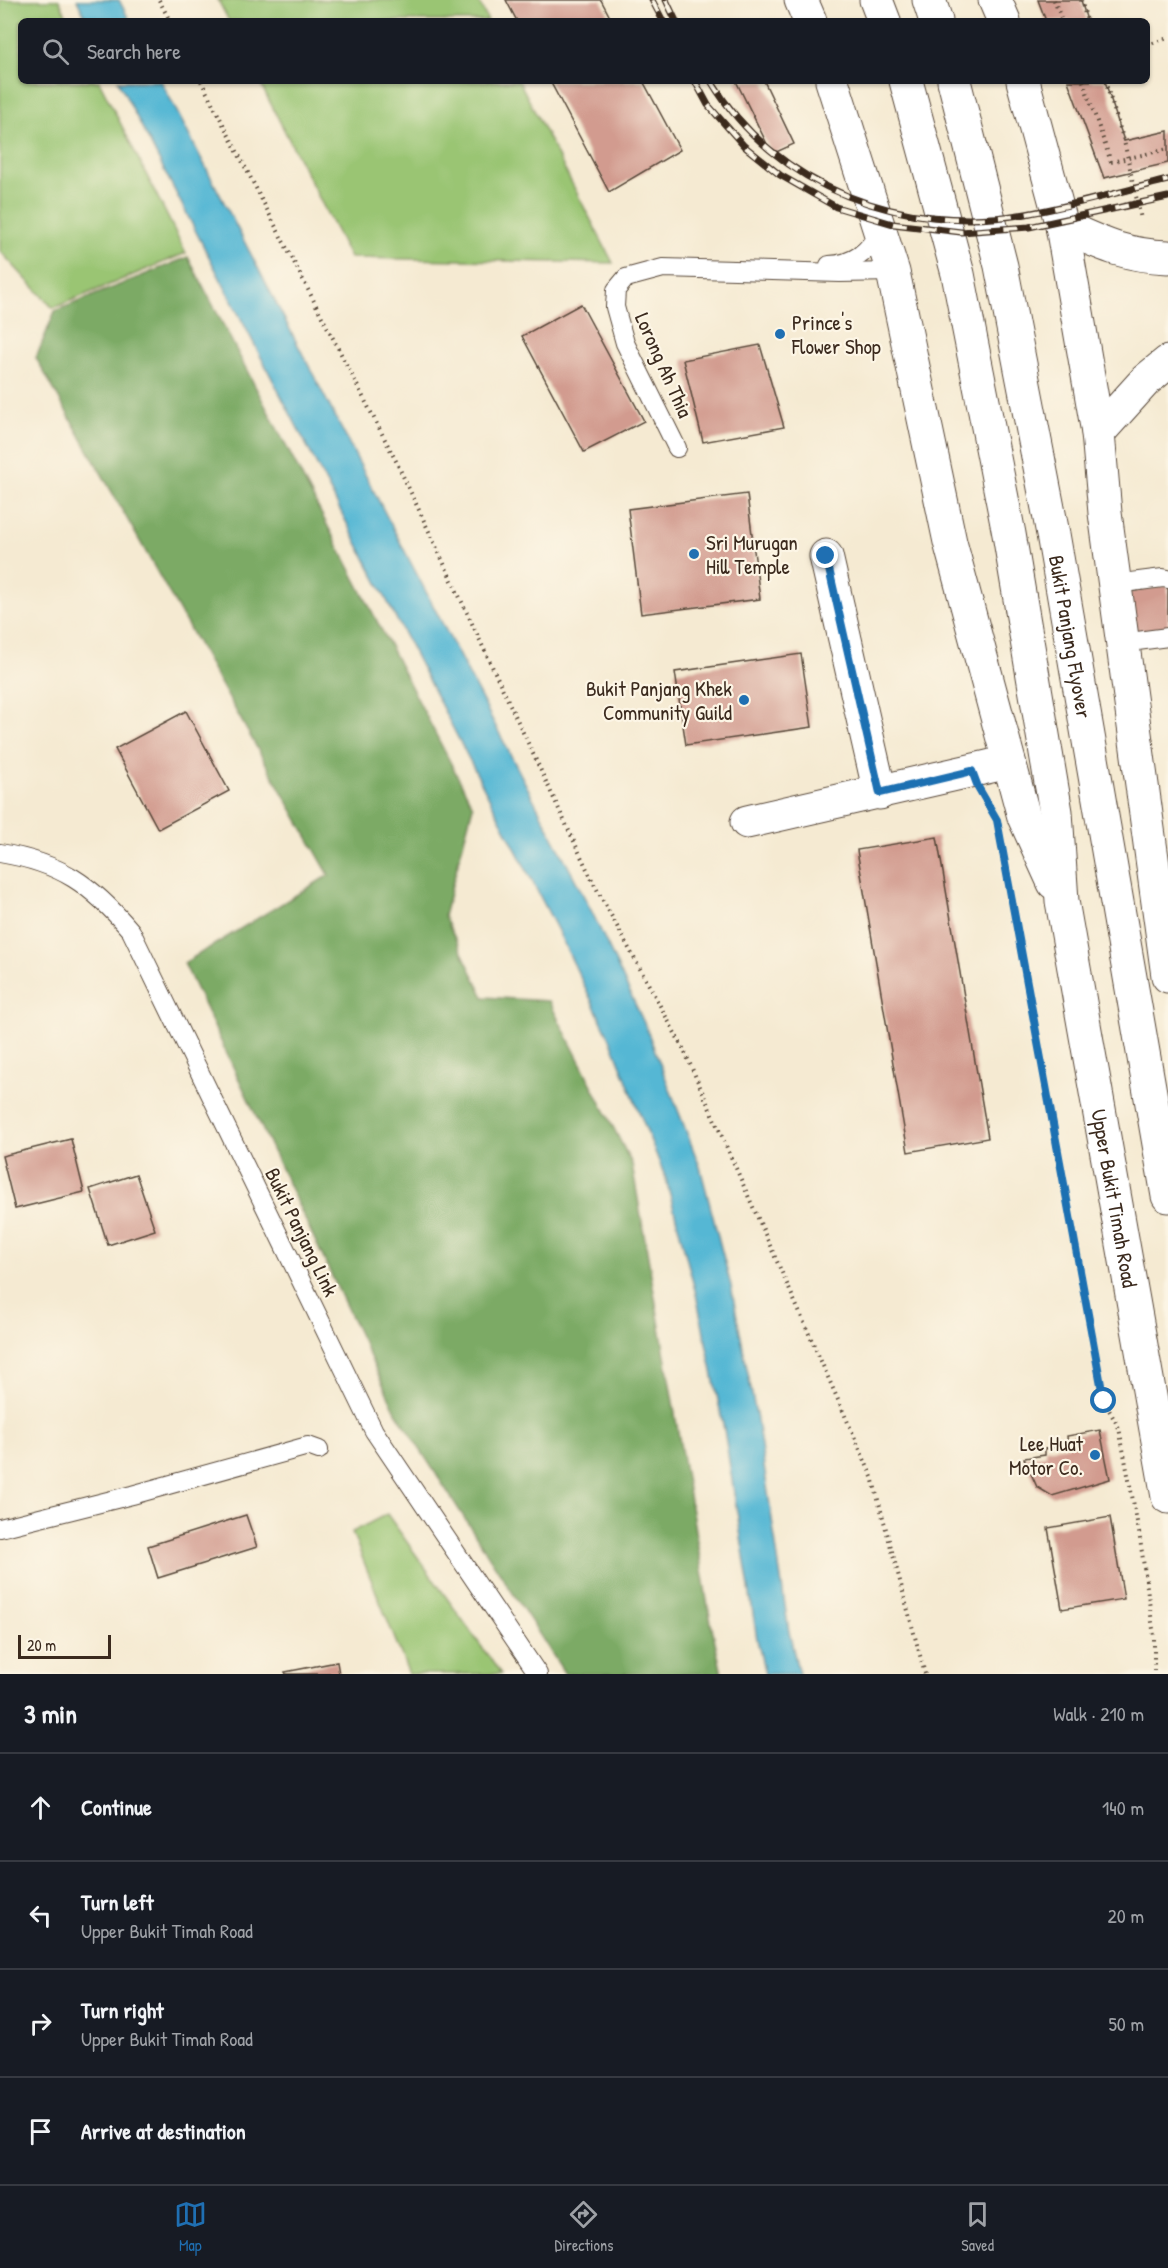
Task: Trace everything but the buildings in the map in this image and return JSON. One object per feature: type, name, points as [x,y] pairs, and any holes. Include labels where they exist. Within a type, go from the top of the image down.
[{"type":"main road","points":[[801,0],[809,18]]},
{"type":"main road","points":[[876,0],[883,18]]},
{"type":"main road","points":[[929,0],[935,18]]},
{"type":"main road","points":[[995,0],[1003,18]]},
{"type":"main road","points":[[833,84],[893,272],[950,542],[1024,817],[1062,901]]},
{"type":"main road","name":"Bukit Panjang Flyover","points":[[907,84],[958,274],[1009,534],[1056,812],[1062,901]]},
{"type":"main road","name":"Bukit Panjang Flyover","points":[[955,84],[1001,266],[1053,534],[1168,1196]]},
{"type":"main road","points":[[1024,84],[1062,226],[1098,433],[1105,513],[1168,976]]},
{"type":"main road","points":[[1062,226],[1108,248],[1140,256],[1168,257]]},
{"type":"main road","points":[[1098,433],[1146,380],[1168,362]]},
{"type":"main road","points":[[826,556],[880,793]]},
{"type":"main road","points":[[747,822],[1009,762]]},
{"type":"main road","name":"Upper Bukit Timah Road","points":[[1062,901],[1168,1497]]},
{"type":"lane","name":"Lorong Ah Thia","points":[[779,270],[848,262],[866,252],[880,231]]},
{"type":"lane","name":"Lorong Ah Thia","points":[[676,448],[625,343],[615,307],[616,290],[626,278],[663,268],[840,273],[893,272]]},
{"type":"lane","points":[[1115,584],[1168,579]]},
{"type":"lane","points":[[1122,643],[1168,637]]},
{"type":"lane","name":"Bukit Panjang Link","points":[[0,853],[34,859],[76,879],[107,903],[131,931],[374,1431],[538,1674]]},
{"type":"lane","points":[[0,1528],[132,1495],[308,1446],[319,1450]]},
{"type":"path","points":[[159,0],[168,18]]},
{"type":"path","points":[[1054,0],[1061,18]]},
{"type":"path","points":[[1081,0],[1086,18]]},
{"type":"path","points":[[1150,44],[1168,39]]},
{"type":"path","points":[[203,84],[396,461],[593,882],[683,1048],[872,1477],[925,1674]]},
{"type":"path","points":[[1084,84],[1111,162],[1168,149]]},
{"type":"path","points":[[1106,84],[1124,141],[1141,219]]},
{"type":"path","points":[[1004,852],[1104,1401],[1119,1428],[1139,1532],[1154,1636],[1154,1674]]},
{"type":"green space","points":[[0,0],[59,0],[68,18],[18,18],[18,84],[101,84],[186,253],[53,308],[0,251]]},
{"type":"green space","points":[[218,0],[478,0],[487,18],[227,18]]},
{"type":"green space","points":[[261,84],[521,84],[613,263],[350,258]]},
{"type":"green space","points":[[188,257],[473,806],[444,916],[484,997],[549,1001],[632,1164],[711,1623],[722,1674],[565,1674],[396,1412],[184,963],[329,875],[36,358],[55,311]]},
{"type":"green space","points":[[387,1514],[501,1674],[409,1674],[352,1532]]},
{"type":"water","points":[[77,0],[119,0],[128,18],[86,18]]},
{"type":"water","points":[[120,84],[163,84],[592,912],[645,1025],[700,1167],[731,1286],[757,1420],[789,1632],[799,1674],[765,1674],[757,1639],[724,1429],[696,1294],[666,1179],[611,1041],[557,929]]},
{"type":"railway","points":[[652,0],[661,18]]},
{"type":"railway","points":[[666,0],[675,18]]},
{"type":"railway","points":[[697,84],[708,105],[744,146],[780,175],[836,207],[893,224],[961,232],[1029,227],[1168,197]]},
{"type":"railway","points":[[713,84],[738,119],[770,150],[807,176],[847,196],[890,210],[934,217],[980,219],[1044,211],[1168,180]]},
{"type":"place","name":"Prince's Flower Shop","points":[[780,334]]},
{"type":"place","name":"Sri Murugan Hill Temple","points":[[694,554]]},
{"type":"place","name":"Bukit Panjang Khek Community Guild","points":[[744,700]]},
{"type":"place","name":"Lee Huat Motor Co.","points":[[1095,1455]]},
{"type":"route","points":[[826,556],[880,793],[972,771],[978,787],[997,820],[1104,1401]]}]
